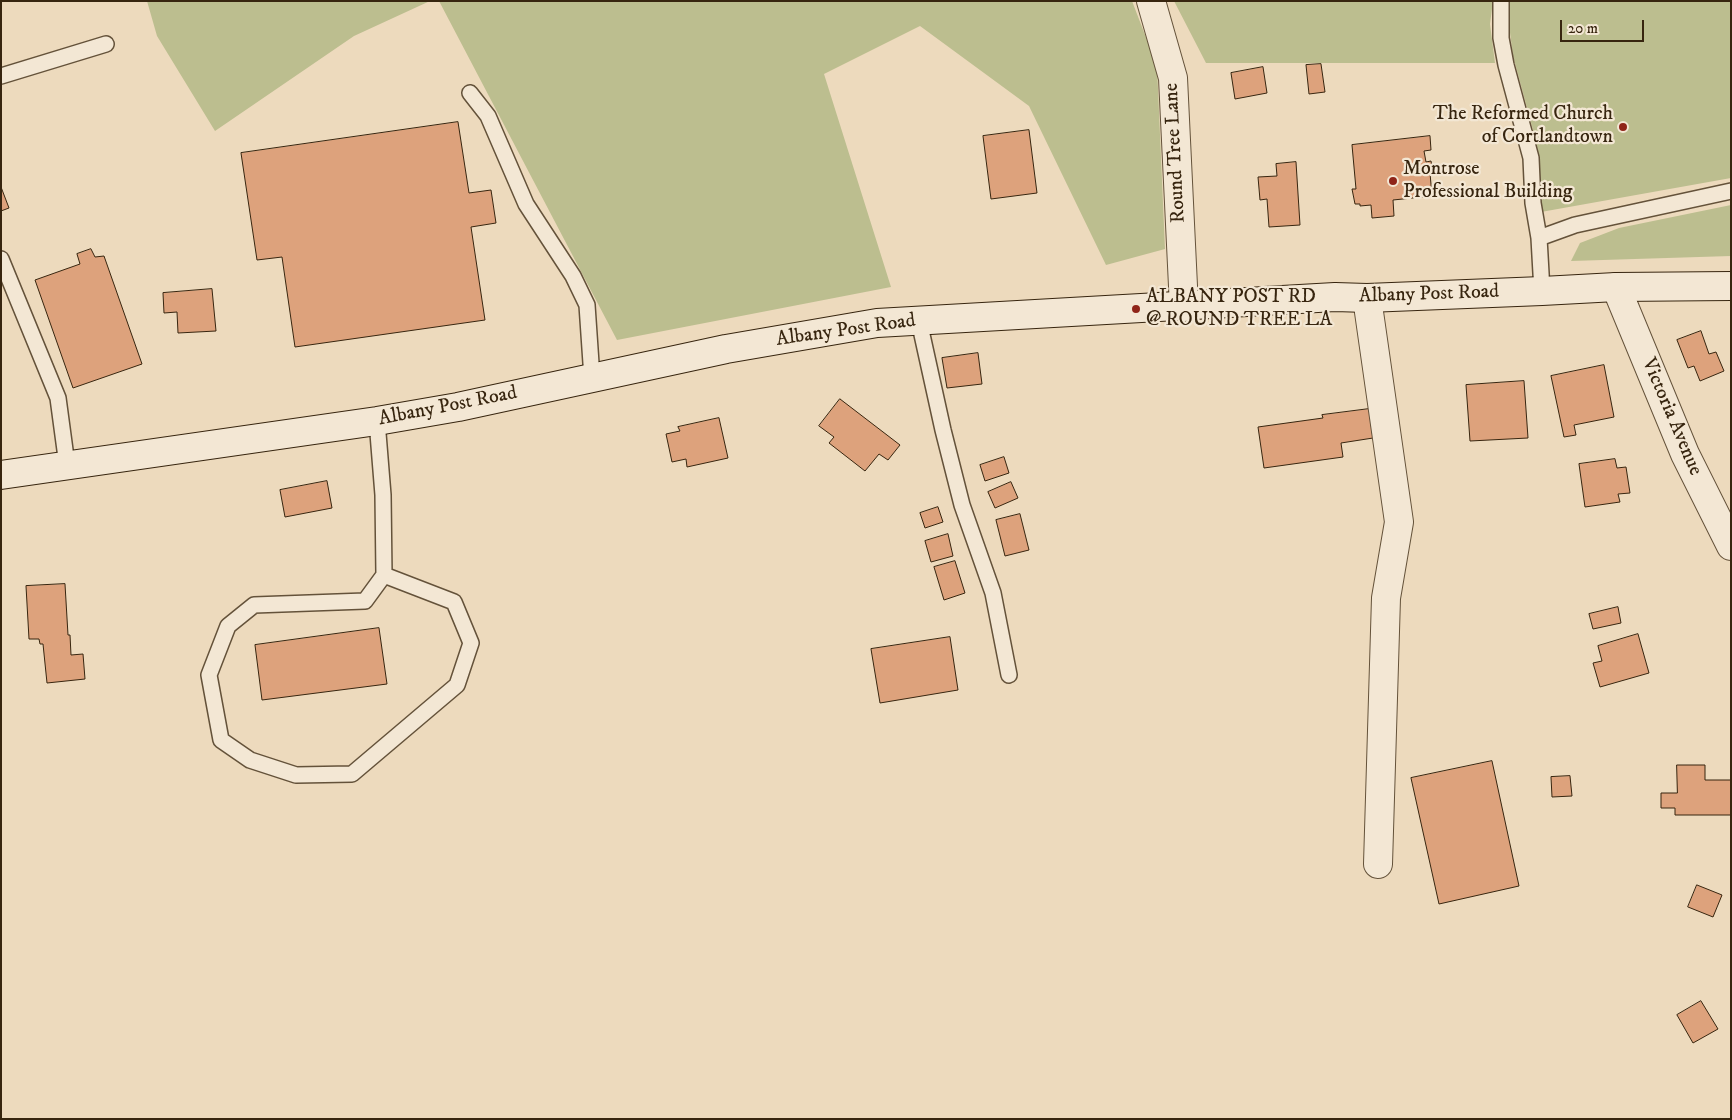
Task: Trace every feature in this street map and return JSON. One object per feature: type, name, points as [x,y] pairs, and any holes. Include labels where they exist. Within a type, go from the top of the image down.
[{"type":"main road","name":"Round Tree Lane","points":[[1152,1],[1173,78],[1184,307]]},
{"type":"main road","name":"Albany Post Road","points":[[1,475],[458,407],[726,349],[877,323],[1335,297],[1367,298],[1616,287],[1731,286]]},
{"type":"main road","name":"Victoria Avenue","points":[[1616,287],[1685,454],[1731,546]]},
{"type":"main road","points":[[1367,298],[1399,522],[1386,598],[1378,864]]},
{"type":"lane","points":[[1501,1],[1501,38],[1506,65],[1531,158],[1533,203],[1539,238],[1542,291]]},
{"type":"lane","points":[[1,76],[106,44]]},
{"type":"lane","points":[[470,93],[488,116],[526,204],[573,276],[587,305],[592,378]]},
{"type":"lane","points":[[1539,238],[1575,225],[1731,191]]},
{"type":"lane","points":[[1,259],[58,398],[67,466]]},
{"type":"lane","points":[[919,321],[962,505],[993,593],[1009,676]]},
{"type":"lane","points":[[377,420],[383,495],[384,575],[365,602],[254,606],[228,626],[209,675],[221,740],[250,760],[296,775],[352,774],[457,685],[471,643],[454,602],[384,575]]},
{"type":"green space","points":[[147,1],[430,1],[354,36],[215,131],[157,36]]},
{"type":"green space","points":[[439,1],[1132,1],[1157,66],[1165,249],[1106,265],[1029,106],[920,26],[824,74],[891,287],[617,340]]},
{"type":"green space","points":[[1174,1],[1493,1],[1490,24],[1495,63],[1206,63]]},
{"type":"green space","name":"The Reformed Church of Cortlandtown","points":[[1509,1],[1731,1],[1731,178],[1541,212],[1539,161],[1533,130],[1513,56],[1509,25]]},
{"type":"green space","points":[[1731,205],[1731,256],[1571,261],[1580,243],[1619,228]]},
{"type":"building","points":[[1321,64],[1325,92],[1309,94],[1306,65]]},
{"type":"building","points":[[1263,67],[1267,93],[1235,99],[1231,73]]},
{"type":"building","points":[[458,122],[469,193],[491,190],[496,223],[471,227],[485,320],[295,347],[282,257],[257,260],[241,153]]},
{"type":"building","points":[[1029,130],[1037,193],[991,199],[983,136]]},
{"type":"building","name":"Montrose Professional Building","points":[[1430,136],[1431,150],[1424,151],[1426,162],[1431,161],[1433,173],[1430,173],[1432,196],[1393,200],[1394,216],[1372,218],[1371,205],[1360,206],[1360,204],[1355,204],[1352,189],[1356,189],[1352,145]]},
{"type":"building","points":[[1296,162],[1300,225],[1269,227],[1267,199],[1260,200],[1258,177],[1277,176],[1276,164]]},
{"type":"building","points":[[1,187],[9,208],[1,211]]},
{"type":"building","points":[[91,249],[95,257],[104,256],[142,364],[73,388],[35,280],[80,264],[77,254]]},
{"type":"building","points":[[212,289],[216,331],[178,333],[177,312],[164,313],[163,293]]},
{"type":"building","points":[[1701,331],[1709,354],[1716,352],[1724,371],[1700,381],[1694,366],[1688,368],[1677,340]]},
{"type":"building","points":[[978,353],[982,384],[947,388],[942,358]]},
{"type":"building","points":[[1604,365],[1614,417],[1574,425],[1576,435],[1564,437],[1551,376]]},
{"type":"building","points":[[1524,381],[1528,438],[1470,441],[1466,385]]},
{"type":"building","points":[[840,399],[900,445],[888,460],[879,454],[865,471],[829,443],[834,437],[819,426]]},
{"type":"building","points":[[1369,409],[1373,438],[1341,443],[1343,457],[1264,468],[1258,427],[1323,418],[1322,415]]},
{"type":"building","points":[[719,418],[728,458],[687,467],[686,459],[672,462],[666,434],[680,431],[678,427]]},
{"type":"building","points":[[1004,457],[1009,473],[985,481],[980,465]]},
{"type":"building","points":[[1615,459],[1617,468],[1626,467],[1630,493],[1618,494],[1620,502],[1585,507],[1579,464]]},
{"type":"building","points":[[327,481],[332,508],[285,517],[280,490]]},
{"type":"building","points":[[1011,482],[1018,498],[995,508],[988,492]]},
{"type":"building","points":[[938,507],[943,522],[925,528],[920,513]]},
{"type":"building","points":[[1020,514],[1029,550],[1005,556],[996,520]]},
{"type":"building","points":[[948,534],[953,556],[931,562],[925,541]]},
{"type":"building","points":[[955,561],[965,593],[944,600],[934,567]]},
{"type":"building","points":[[65,584],[71,655],[83,654],[85,679],[47,683],[43,644],[40,644],[39,639],[29,639],[26,586]]},
{"type":"building","points":[[1618,607],[1621,623],[1593,629],[1589,614]]},
{"type":"building","points":[[379,628],[387,684],[262,700],[255,645]]},
{"type":"building","points":[[1638,634],[1649,673],[1600,687],[1593,663],[1602,661],[1598,646]]},
{"type":"building","points":[[950,637],[958,690],[880,703],[871,649]]},
{"type":"building","points":[[1492,761],[1519,886],[1439,904],[1411,778]]},
{"type":"building","points":[[1677,765],[1705,765],[1705,780],[1731,780],[1731,815],[1675,815],[1675,808],[1661,808],[1661,793],[1677,793]]},
{"type":"building","points":[[1570,776],[1572,796],[1552,797],[1551,777]]},
{"type":"building","points":[[1697,885],[1722,895],[1713,917],[1688,907]]},
{"type":"building","points":[[1701,1001],[1718,1029],[1693,1043],[1677,1015]]},
{"type":"place","name":"The Reformed Church of Cortlandtown","points":[[1623,127]]},
{"type":"place","name":"Montrose Professional Building","points":[[1393,181]]},
{"type":"place","name":"ALBANY POST RD @ ROUND TREE LA","points":[[1136,309]]}]
